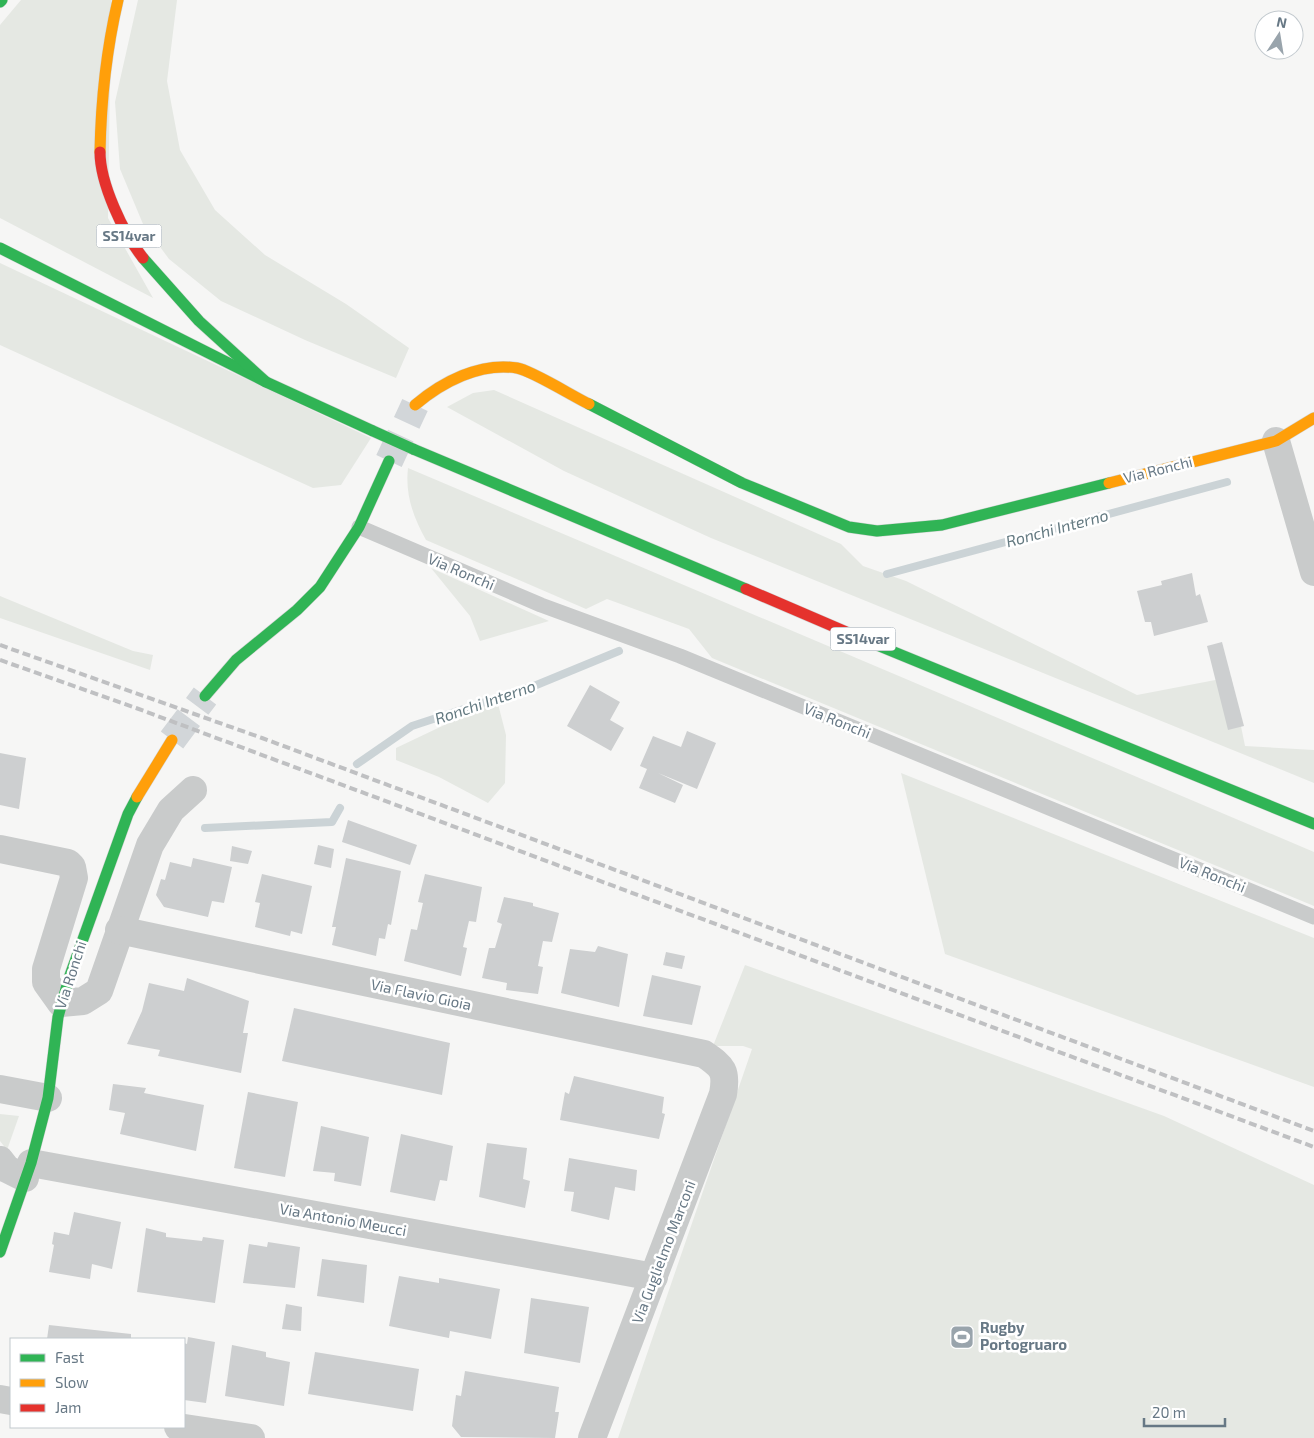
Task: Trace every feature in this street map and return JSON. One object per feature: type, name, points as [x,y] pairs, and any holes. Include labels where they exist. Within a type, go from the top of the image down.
[{"type":"main road","name":"SS14var","points":[[118,0],[108,41],[101,101],[100,163],[119,222],[141,256],[199,321],[266,382]]},
{"type":"main road","name":"SS14var","points":[[0,248],[266,382],[413,449],[1003,698],[1314,824]]},
{"type":"main road","name":"Via Ronchi","points":[[415,405],[432,390],[455,378],[491,367],[518,368],[742,483],[849,527],[877,531],[942,525],[1276,441],[1314,418]]},
{"type":"main road","points":[[205,696],[236,660],[297,610],[320,587],[359,527],[389,461]]},
{"type":"main road","name":"Via Ronchi","points":[[0,1252],[28,1170],[48,1098],[61,1003],[128,814],[143,785],[172,740]]},
{"type":"street","points":[[1276,441],[1314,572]]},
{"type":"street","points":[[0,848],[68,863],[74,872],[46,969],[46,982],[61,1003],[83,1001],[99,991],[150,845],[170,810],[193,790]]},
{"type":"street","name":"Via Flavio Gioia","points":[[120,930],[704,1054],[720,1065]]},
{"type":"street","name":"Via Guglielmo Marconi","points":[[592,1438],[723,1094],[726,1079],[720,1065]]},
{"type":"street","points":[[0,1089],[48,1098]]},
{"type":"street","name":"Via Antonio Meucci","points":[[0,1160],[7,1169],[28,1170],[654,1277]]},
{"type":"street","points":[[185,1428],[251,1438]]},
{"type":"lane","name":"Via Ronchi","points":[[359,527],[541,605],[680,656],[1314,917]]},
{"type":"shaded area","points":[[21,0],[111,0],[108,218],[153,298],[0,218],[0,25]]},
{"type":"shaded area","points":[[138,0],[177,0],[167,81],[180,150],[215,210],[265,255],[346,304],[409,348],[396,378],[305,340],[221,301],[169,259],[143,224],[120,169],[115,102]]},
{"type":"shaded area","points":[[0,263],[371,438],[341,485],[313,488],[0,345]]},
{"type":"shaded area","points":[[494,390],[841,544],[863,566],[906,581],[1137,695],[1231,677],[1245,746],[1314,750],[1314,783],[711,538],[564,471],[447,407],[473,393]]},
{"type":"shaded area","points":[[408,468],[1314,852],[1314,906],[712,658],[689,629],[607,599],[586,609],[426,540],[417,523],[411,505],[407,478]]},
{"type":"shaded area","points":[[431,568],[549,621],[480,641],[470,616]]},
{"type":"shaded area","points":[[0,596],[133,651],[153,655],[150,670],[0,618]]},
{"type":"shaded area","points":[[497,700],[506,735],[505,783],[488,803],[439,777],[396,760],[396,748]]},
{"type":"shaded area","points":[[901,773],[1314,938],[1314,1087],[945,954]]},
{"type":"shaded area","name":"Rugby Portogruaro","points":[[745,965],[1164,1116],[1314,1185],[1314,1438],[618,1438],[752,1049],[743,1046],[713,1046]]},
{"type":"shaded area","points":[[0,1114],[19,1116],[7,1150],[0,1141]]},
{"type":"building","points":[[1192,573],[1196,596],[1200,594],[1208,622],[1154,636],[1151,622],[1145,622],[1137,591],[1162,585],[1161,581]]},
{"type":"building","points":[[1222,642],[1244,726],[1228,730],[1207,646]]},
{"type":"building","points":[[590,685],[620,702],[610,720],[624,728],[611,751],[567,726]]},
{"type":"building","points":[[687,731],[716,743],[697,789],[658,773],[683,785],[675,803],[639,788],[647,769],[640,766],[653,736],[681,747]]},
{"type":"building","points":[[0,753],[26,758],[19,809],[0,805]]},
{"type":"building","points":[[348,820],[417,845],[410,865],[342,842]]},
{"type":"building","points":[[318,845],[334,849],[331,868],[314,864]]},
{"type":"building","points":[[232,846],[252,851],[248,864],[230,861]]},
{"type":"building","points":[[193,858],[232,867],[224,903],[212,901],[208,917],[164,907],[156,895],[161,879],[165,880],[170,862],[191,867]]},
{"type":"building","points":[[346,858],[401,871],[391,925],[388,924],[385,939],[379,938],[376,956],[332,945],[336,927],[332,927]]},
{"type":"building","points":[[262,874],[312,886],[302,934],[291,931],[290,936],[255,927],[260,903],[255,902]]},
{"type":"building","points":[[425,874],[482,887],[476,922],[469,921],[463,947],[467,948],[461,976],[404,961],[411,929],[417,930],[423,903],[418,902]]},
{"type":"building","points":[[504,897],[533,903],[533,906],[559,913],[552,942],[543,941],[538,966],[543,967],[538,994],[506,990],[507,983],[482,978],[489,948],[495,948],[502,924],[497,922]]},
{"type":"building","points":[[598,946],[628,954],[619,1007],[561,993],[570,949],[595,952]]},
{"type":"building","points":[[666,952],[685,956],[682,969],[663,965]]},
{"type":"building","points":[[652,975],[701,986],[692,1025],[643,1016]]},
{"type":"building","points":[[187,978],[249,1001],[243,1033],[248,1033],[241,1073],[158,1056],[160,1050],[127,1044],[142,1011],[149,983],[184,991]]},
{"type":"building","points":[[294,1008],[450,1043],[442,1095],[282,1061]]},
{"type":"building","points":[[574,1076],[664,1097],[662,1113],[665,1114],[659,1139],[560,1120],[565,1092],[569,1094]]},
{"type":"building","points":[[113,1084],[146,1088],[144,1093],[204,1105],[196,1151],[120,1134],[125,1113],[109,1110]]},
{"type":"building","points":[[248,1092],[298,1102],[285,1177],[234,1168]]},
{"type":"building","points":[[321,1126],[369,1137],[361,1186],[334,1181],[335,1173],[313,1171]]},
{"type":"building","points":[[401,1134],[453,1146],[447,1181],[440,1180],[435,1201],[390,1192]]},
{"type":"building","points":[[487,1143],[527,1148],[523,1179],[530,1181],[525,1208],[479,1197]]},
{"type":"building","points":[[569,1158],[637,1170],[635,1191],[615,1187],[609,1220],[571,1211],[574,1192],[564,1191]]},
{"type":"building","points":[[74,1212],[121,1222],[112,1269],[92,1264],[90,1279],[49,1272],[54,1245],[52,1244],[54,1232],[69,1235]]},
{"type":"building","points":[[146,1228],[166,1233],[166,1237],[202,1241],[203,1237],[224,1240],[215,1303],[137,1292]]},
{"type":"building","points":[[268,1242],[300,1247],[295,1288],[243,1283],[249,1244],[267,1247]]},
{"type":"building","points":[[322,1259],[367,1265],[364,1303],[317,1296]]},
{"type":"building","points":[[399,1276],[439,1283],[439,1278],[500,1289],[491,1339],[450,1331],[449,1338],[389,1326]]},
{"type":"building","points":[[531,1298],[589,1307],[580,1363],[524,1353]]},
{"type":"building","points":[[286,1304],[302,1307],[301,1331],[282,1329]]},
{"type":"building","points":[[49,1325],[131,1334],[131,1338],[47,1338]]},
{"type":"building","points":[[188,1337],[215,1342],[206,1403],[185,1400],[185,1343],[187,1344]]},
{"type":"building","points":[[232,1345],[266,1352],[266,1357],[290,1362],[284,1406],[225,1396]]},
{"type":"building","points":[[315,1352],[419,1369],[413,1411],[308,1394]]},
{"type":"building","points":[[465,1371],[559,1387],[555,1412],[559,1412],[555,1438],[461,1437],[452,1426],[456,1395],[461,1396]]},
{"type":"waterway","name":"Ronchi Interno","points":[[887,574],[1227,482]]},
{"type":"waterway","name":"Ronchi Interno","points":[[357,764],[412,726],[534,686],[619,651]]},
{"type":"waterway","name":"Ronchi Interno","points":[[205,828],[332,822],[340,808]]},
{"type":"tunnel","points":[[389,461],[415,405]]},
{"type":"tunnel","points":[[172,740],[205,696]]},
{"type":"railway","points":[[0,645],[262,738],[1314,1131]]},
{"type":"railway","points":[[0,660],[136,708],[1314,1147]]},
{"type":"traffic: fast","points":[[0,248],[266,382],[373,431]]},
{"type":"traffic: fast","points":[[143,258],[199,321],[266,382]]},
{"type":"traffic: fast","points":[[589,404],[742,483],[849,527],[877,531],[942,525],[1109,483]]},
{"type":"traffic: fast","points":[[373,431],[413,449]]},
{"type":"traffic: fast","points":[[413,449],[746,589]]},
{"type":"traffic: fast","points":[[205,696],[236,660],[297,610],[320,587],[359,527],[389,461]]},
{"type":"traffic: fast","points":[[872,643],[1314,824]]},
{"type":"traffic: fast","points":[[0,1252],[31,1163],[48,1098],[58,1017],[69,978],[128,814],[137,797]]},
{"type":"traffic: slow","points":[[100,152],[105,76],[118,0]]},
{"type":"traffic: slow","points":[[415,405],[437,389],[462,376],[489,368],[503,367],[517,368],[532,373],[589,404]]},
{"type":"traffic: slow","points":[[1109,483],[1276,441],[1314,418]]},
{"type":"traffic: slow","points":[[137,797],[172,740]]},
{"type":"traffic: jam","points":[[100,152],[108,193],[121,222],[135,248],[143,258]]},
{"type":"traffic: jam","points":[[746,589],[872,643]]},
{"type":"place","name":"Rugby Portogruaro","points":[[962,1337]]}]
